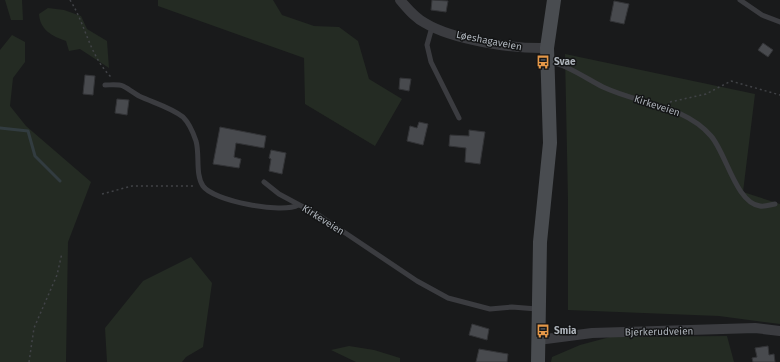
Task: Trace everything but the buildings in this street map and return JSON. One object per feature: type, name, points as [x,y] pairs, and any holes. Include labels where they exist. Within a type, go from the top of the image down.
[{"type":"main road","points":[[538,362],[540,242],[550,143],[547,48],[554,0]]},
{"type":"street","name":"Løeshagaveien","points":[[400,0],[411,13],[440,31],[476,40],[526,49],[547,48]]},
{"type":"street","name":"Bjerkerudveien","points":[[538,340],[592,333],[755,328],[780,331]]},
{"type":"lane","points":[[740,0],[762,14],[780,22]]},
{"type":"lane","points":[[432,27],[427,45],[431,62],[459,118]]},
{"type":"lane","name":"Kirkeveien","points":[[547,63],[553,62],[606,89],[684,115],[710,134],[721,150],[742,194],[749,202],[759,206],[775,204]]},
{"type":"lane","points":[[105,85],[123,86],[174,111],[184,118],[191,127],[198,150],[200,180],[203,186]]},
{"type":"lane","points":[[264,182],[279,194],[298,205]]},
{"type":"lane","name":"Kirkeveien","points":[[203,186],[215,195],[259,206],[288,208],[298,205],[320,216],[417,281],[448,298],[490,309],[512,307],[538,309]]},
{"type":"path","points":[[70,0],[78,13],[90,47],[110,76],[123,86]]},
{"type":"path","points":[[666,109],[669,102],[706,94],[731,81],[780,95]]},
{"type":"path","points":[[102,194],[132,186],[203,186]]},
{"type":"path","points":[[29,362],[34,328],[56,274],[62,253]]},
{"type":"shaded area","points":[[5,0],[22,0],[23,20],[11,20]]},
{"type":"shaded area","points":[[158,0],[273,0],[282,15],[314,26],[339,27],[358,41],[369,79],[402,99],[375,146],[305,104],[304,58],[158,6]]},
{"type":"shaded area","points":[[48,8],[64,10],[81,16],[87,29],[107,41],[109,68],[80,49],[69,51],[66,41],[48,32],[40,20],[39,14]]},
{"type":"shaded area","points":[[12,35],[25,42],[25,62],[13,78],[10,106],[26,126],[91,182],[68,242],[66,362],[0,362],[0,50]]},
{"type":"shaded area","points":[[565,54],[755,94],[743,192],[780,204],[780,324],[719,316],[568,310],[568,200]]},
{"type":"shaded area","points":[[191,257],[212,283],[203,347],[186,357],[182,362],[107,362],[105,328],[143,281]]},
{"type":"shaded area","points":[[727,336],[734,362],[551,362],[552,357],[580,345],[610,337]]},
{"type":"shaded area","points":[[349,346],[374,350],[400,358],[400,362],[356,362],[331,350]]},
{"type":"waterway","points":[[0,128],[28,131],[35,156],[60,181]]},
{"type":"place","name":"Svae","points":[[543,62]]},
{"type":"place","name":"Smia","points":[[543,331]]}]
